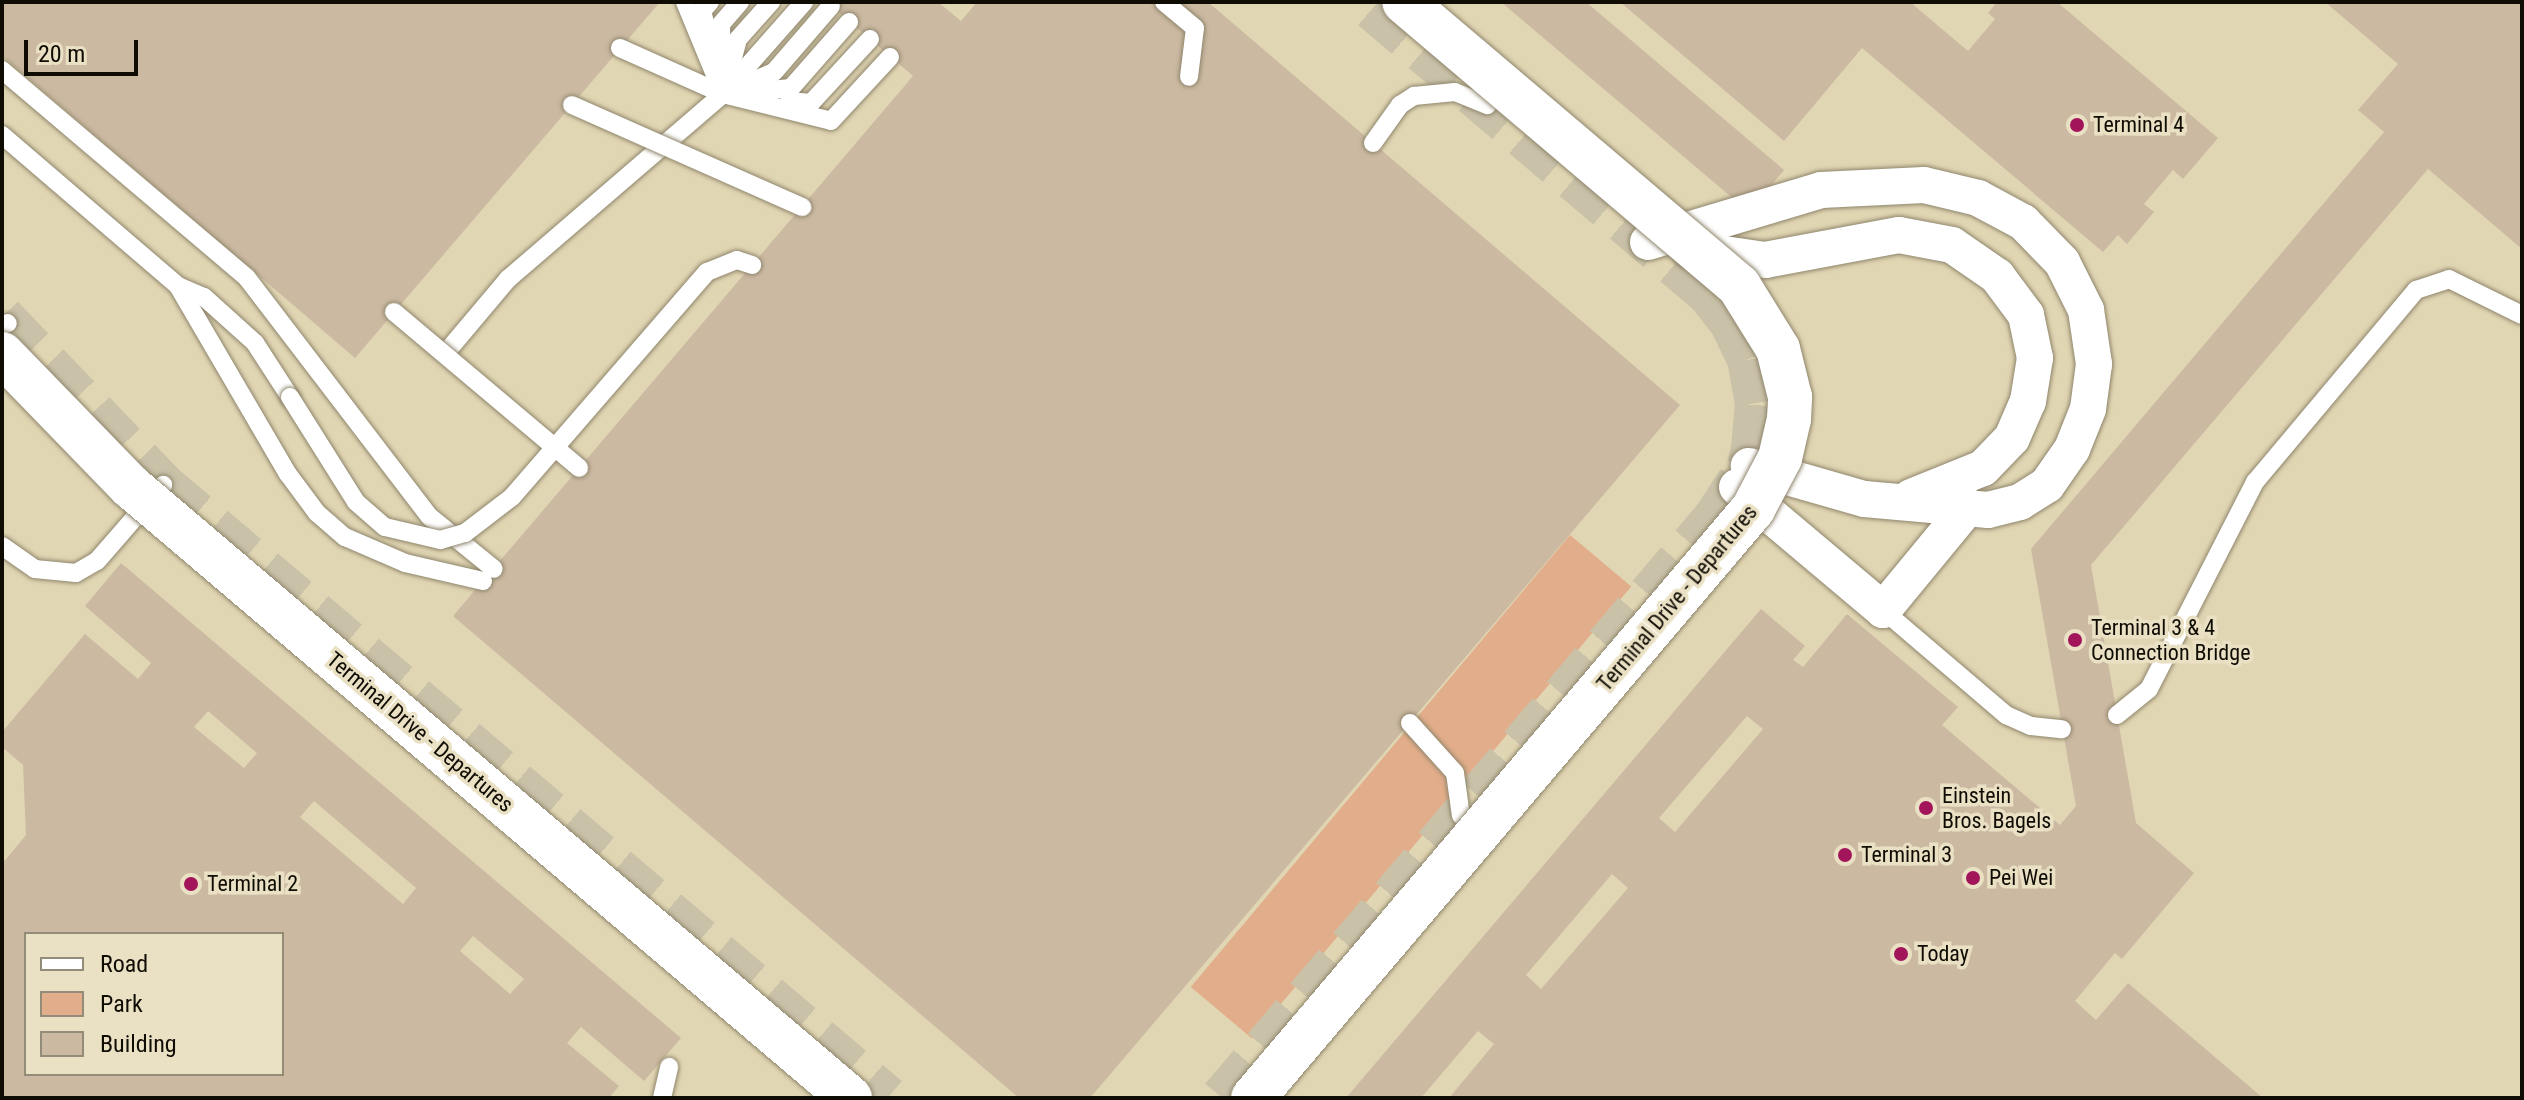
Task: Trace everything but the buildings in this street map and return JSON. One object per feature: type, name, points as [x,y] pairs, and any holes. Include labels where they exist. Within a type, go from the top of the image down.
[{"type":"street","name":"Terminal Drive - Departures","points":[[1253,1098],[1753,509],[1780,458],[1789,419],[1790,397],[1778,349],[1739,286],[1404,2]]},
{"type":"street","points":[[1898,502],[1983,468],[2012,438],[2028,401],[2035,358],[2026,315],[1997,276],[1952,245],[1899,235],[1765,260],[1648,242],[1821,190],[1875,186],[1924,185],[1978,198],[2023,222],[2062,262],[2086,310],[2094,364],[2088,409],[2072,449],[2047,485],[2020,502],[1988,510],[1968,507],[1898,502],[1743,476],[1883,610],[1968,507]]},
{"type":"street","name":"Terminal Drive - Departures","points":[[4,334],[130,486],[850,1098]]},
{"type":"lane","points":[[685,2],[723,94]]},
{"type":"lane","points":[[710,2],[702,11],[723,94]]},
{"type":"lane","points":[[723,94],[721,24],[740,2]]},
{"type":"lane","points":[[723,94],[738,39],[771,2]]},
{"type":"lane","points":[[449,349],[508,279],[723,94],[804,2]]},
{"type":"lane","points":[[1164,2],[1195,28],[1189,77]]},
{"type":"lane","points":[[723,94],[774,72],[831,6]]},
{"type":"lane","points":[[723,94],[791,88],[849,22]]},
{"type":"lane","points":[[723,94],[811,103],[870,39]]},
{"type":"lane","points":[[620,48],[723,94],[831,121],[890,57]]},
{"type":"lane","points":[[2,70],[247,278],[430,517],[488,575],[405,563],[345,537],[317,513],[288,474],[178,286]]},
{"type":"lane","points":[[1373,143],[1400,105],[1414,96],[1455,92],[1488,105]]},
{"type":"lane","points":[[572,105],[802,207]]},
{"type":"lane","points":[[2,135],[178,286],[204,297],[255,343],[356,502],[385,527],[440,540],[465,533],[512,497],[707,272],[737,260],[752,265]]},
{"type":"lane","points":[[2117,715],[2149,689],[2255,482],[2416,290],[2449,279],[2522,315]]},
{"type":"lane","points":[[396,310],[449,349],[581,466],[396,310]]},
{"type":"lane","points":[[2,546],[35,569],[76,573],[97,561],[163,485]]},
{"type":"lane","points":[[1883,610],[2006,715],[2031,726],[2062,729]]},
{"type":"lane","points":[[1410,723],[1455,773],[1461,816]]},
{"type":"lane","points":[[662,1098],[669,1067]]},
{"type":"shaded area","points":[[2,2],[2522,2],[2522,1098],[2,1098]]},
{"type":"green space","points":[[1570,535],[1631,586],[1252,1038],[1191,987]]},
{"type":"tunnel","points":[[1222,1098],[1715,518],[1749,466],[1753,449],[1757,403],[1749,359],[1731,322],[1708,293],[1365,2]]},
{"type":"tunnel","points":[[2,317],[163,485],[888,1098]]},
{"type":"place","name":"Terminal 4","points":[[2077,125]]},
{"type":"place","name":"Terminal 3 & 4 Connection Bridge","points":[[2075,640]]},
{"type":"place","name":"Einstein Bros. Bagels","points":[[1926,808]]},
{"type":"place","name":"Terminal 3","points":[[1845,855]]},
{"type":"place","name":"Pei Wei","points":[[1973,878]]},
{"type":"place","name":"Terminal 2","points":[[191,884]]},
{"type":"place","name":"Today","points":[[1901,954]]}]
